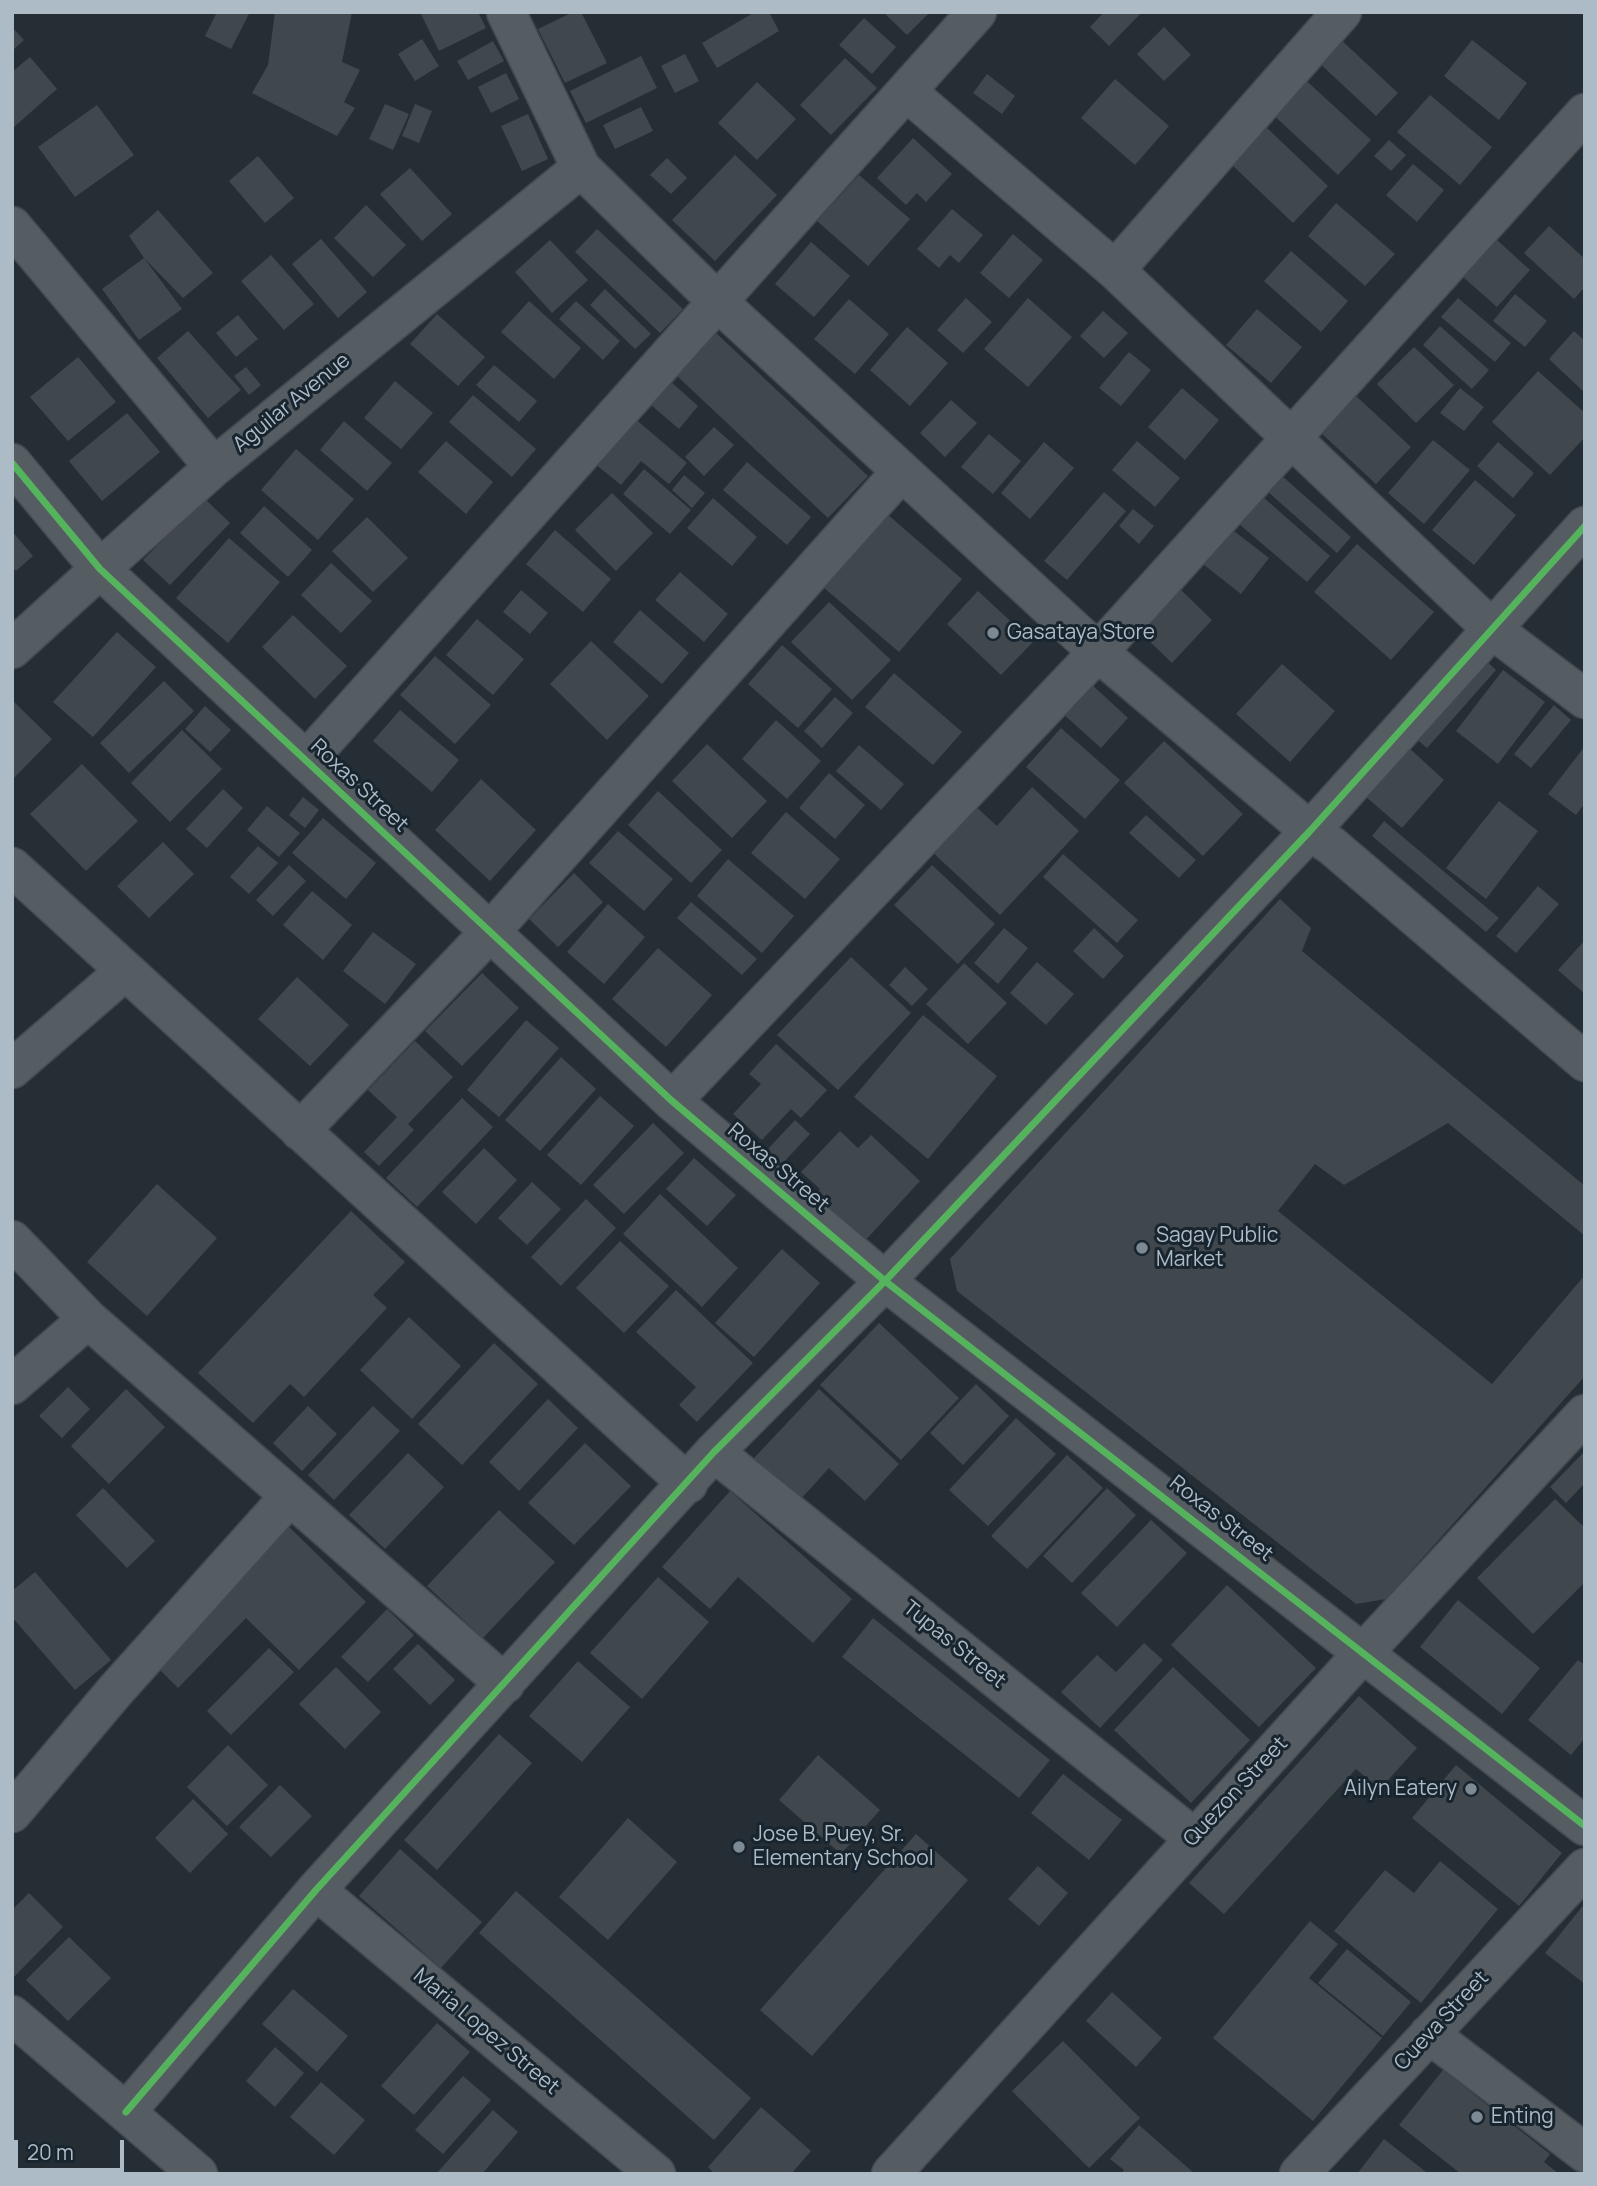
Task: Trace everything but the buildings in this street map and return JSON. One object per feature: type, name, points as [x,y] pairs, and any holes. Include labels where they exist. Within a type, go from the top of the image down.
[{"type":"street","points":[[506,12],[582,168],[717,301],[1098,652],[1310,831],[1332,846],[1585,1062]]},
{"type":"street","points":[[306,761],[977,12]]},
{"type":"street","points":[[1115,270],[1342,12]]},
{"type":"street","points":[[906,90],[1115,270],[1493,630],[1585,699]]},
{"type":"street","points":[[672,1101],[1098,652],[1585,113]]},
{"type":"street","name":"Aguilar Avenue","points":[[12,649],[214,467],[582,168]]},
{"type":"street","points":[[12,226],[214,467]]},
{"type":"street","name":"Roxas Street","points":[[12,463],[100,569],[672,1101],[885,1281],[1585,1826]]},
{"type":"street","points":[[300,1131],[490,932],[901,472]]},
{"type":"street","points":[[126,2112],[316,1890],[688,1484],[714,1452],[885,1281],[1310,831],[1585,526]]},
{"type":"street","points":[[12,867],[688,1484]]},
{"type":"street","points":[[12,1069],[124,972]]},
{"type":"street","points":[[12,1240],[88,1319],[505,1684]]},
{"type":"street","points":[[12,1385],[88,1319]]},
{"type":"street","name":"Quezon Street","points":[[891,2174],[1194,1838],[1585,1414]]},
{"type":"street","name":"Tupas Street","points":[[714,1452],[1194,1838]]},
{"type":"street","points":[[12,1813],[115,1691],[290,1496]]},
{"type":"street","name":"Cueva Street","points":[[1298,2174],[1585,1868]]},
{"type":"street","name":"Maria Lopez Street","points":[[316,1890],[656,2174]]},
{"type":"street","points":[[12,2015],[198,2174]]},
{"type":"street","points":[[1429,2034],[1585,2153]]},
{"type":"cycle path","points":[[12,463],[100,569],[672,1101],[885,1281],[1585,1826]]},
{"type":"cycle path","points":[[126,2112],[316,1890],[714,1452],[885,1281],[1310,831],[1585,526]]},
{"type":"place","name":"Gasataya Store","points":[[993,633]]},
{"type":"place","name":"Sagay Public Market","points":[[1142,1248]]},
{"type":"place","name":"Ailyn Eatery","points":[[1471,1789]]},
{"type":"place","name":"Jose B. Puey, Sr. Elementary School","points":[[739,1847]]},
{"type":"place","name":"Enting","points":[[1477,2117]]}]
